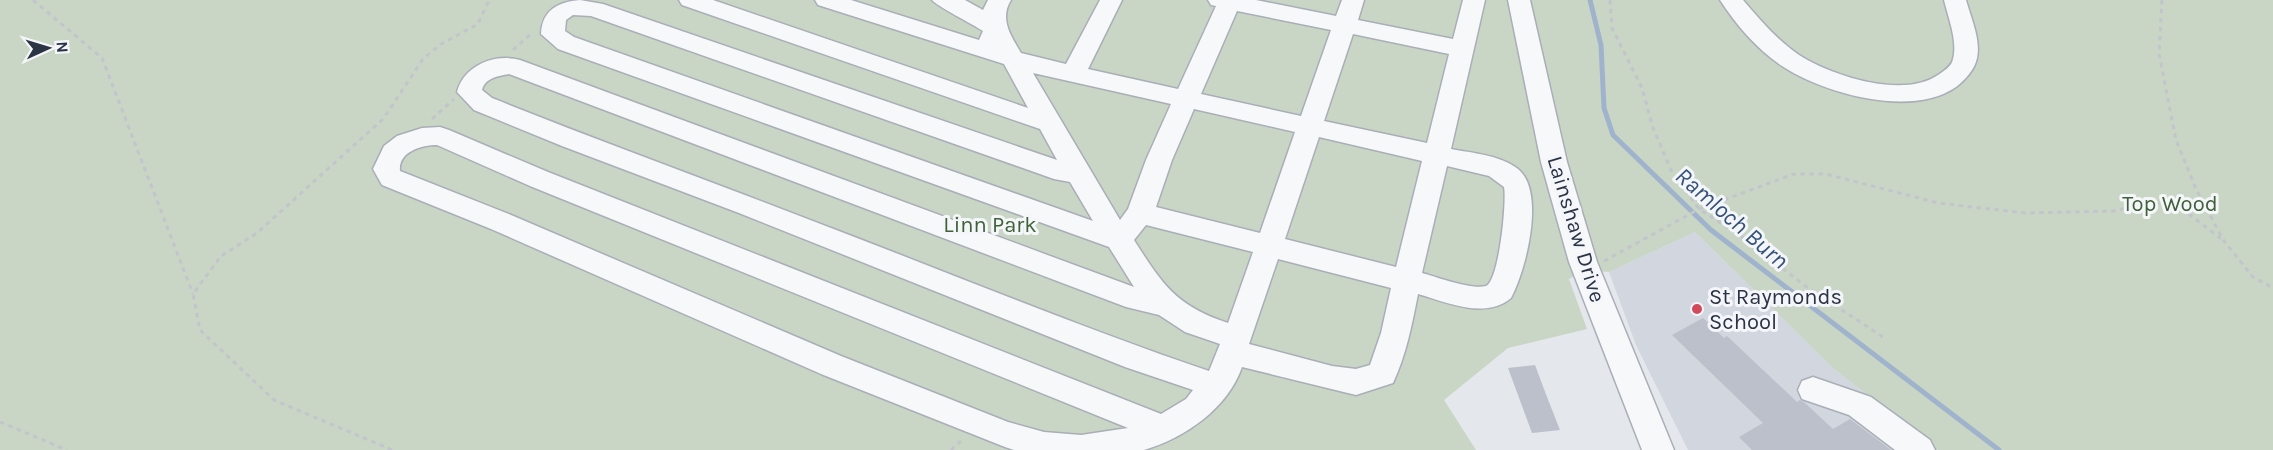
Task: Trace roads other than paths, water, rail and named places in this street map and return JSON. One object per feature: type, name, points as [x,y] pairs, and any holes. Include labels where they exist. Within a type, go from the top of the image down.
[{"type":"street","points":[[690,0],[999,106],[1037,120],[1055,131]]},
{"type":"street","points":[[826,0],[1013,59],[1496,168],[1510,175],[1518,186],[1519,198],[1508,274],[1500,291],[1490,296],[1475,298],[1140,213]]},
{"type":"street","points":[[943,0],[962,7],[997,29]]},
{"type":"street","points":[[1000,0],[993,20],[997,29],[1079,174],[1151,291],[1195,324],[1235,345],[1332,378],[1356,382],[1382,374],[1388,361],[1474,0]]},
{"type":"street","points":[[1073,74],[1111,0]]},
{"type":"street","points":[[1162,428],[539,178],[440,136],[422,135],[403,142],[388,159],[386,169],[392,178],[501,222],[831,365],[1005,434],[1044,445],[1081,449],[1120,444],[1153,434],[1197,408],[1225,373],[1353,0]]},
{"type":"street","name":"Lainshaw Drive","points":[[1519,0],[1554,162],[1585,266],[1658,450]]},
{"type":"street","points":[[1731,0],[1759,36],[1791,61],[1817,76],[1865,91],[1910,93],[1945,85],[1963,67],[1966,53],[1954,0]]},
{"type":"street","points":[[1079,174],[1072,175],[595,9],[579,6],[566,9],[557,15],[552,25],[553,34],[566,42],[1105,236],[1117,237],[1127,231],[1140,213],[1159,160],[1188,99],[1226,1],[1463,48]]},
{"type":"street","points":[[970,45],[991,37],[997,29]]},
{"type":"street","points":[[1165,303],[1157,305],[1147,303],[1119,293],[511,66],[485,71],[474,80],[469,92],[483,104],[571,140],[748,206],[1145,362],[1215,385]]},
{"type":"street","points":[[999,106],[1012,103],[1032,91]]},
{"type":"street","points":[[1033,161],[1050,155],[1055,131]]},
{"type":"street","points":[[1058,218],[1081,216],[1097,204]]},
{"type":"street","points":[[1813,390],[1860,406],[1919,450]]},
{"type":"waterway","name":"Ramloch Burn","points":[[1590,0],[1601,45],[1604,108],[1613,135],[1711,230],[1999,450]]},
{"type":"place","name":"St Raymonds School","points":[[1697,309]]},
{"type":"park label","name":"Top Wood","points":[[2170,203]]},
{"type":"park label","name":"Linn Park","points":[[990,224]]}]
